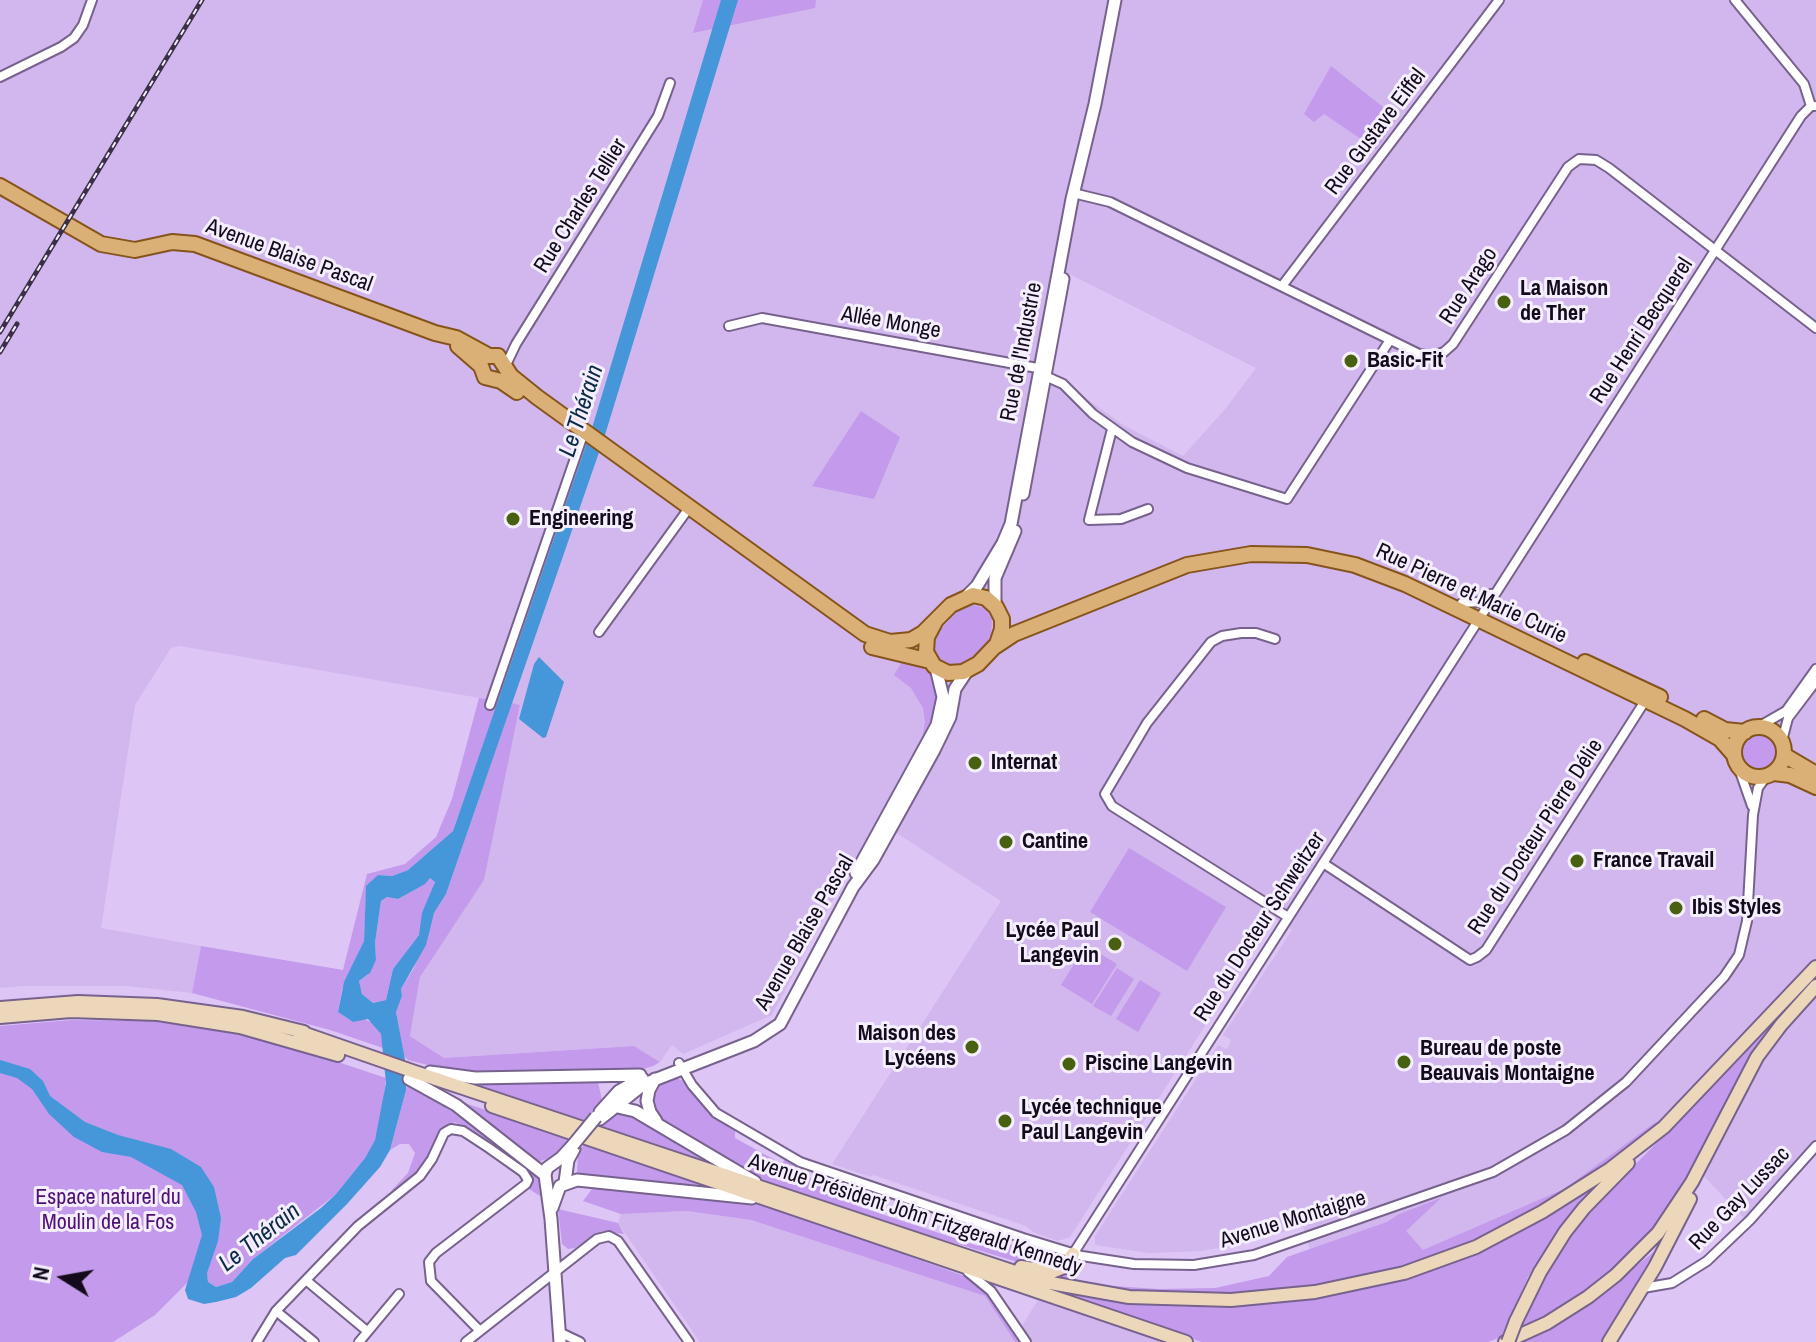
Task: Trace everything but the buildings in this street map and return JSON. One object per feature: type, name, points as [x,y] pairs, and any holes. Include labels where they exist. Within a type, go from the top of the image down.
[{"type":"main road","points":[[0,178],[125,249]]},
{"type":"main road","name":"Avenue Blaise Pascal","points":[[0,186],[101,244],[141,250],[172,242],[190,243],[466,342],[487,359],[502,359],[502,371]]},
{"type":"main road","name":"Avenue Blaise Pascal","points":[[487,359],[485,377],[502,371]]},
{"type":"main road","name":"Avenue Blaise Pascal","points":[[502,371],[584,437],[862,642],[952,673],[967,671],[993,649]]},
{"type":"main road","name":"Avenue Blaise Pascal","points":[[687,511],[865,634],[885,641],[905,642],[918,636],[948,607],[966,597]]},
{"type":"main road","name":"Rue Pierre et Marie Curie","points":[[998,610],[1023,622],[1036,620],[1175,560],[1256,547],[1304,548],[1354,558],[1403,575],[1462,603],[1480,616]]},
{"type":"main road","name":"Rue Pierre et Marie Curie","points":[[993,649],[1010,635],[1169,571],[1214,559],[1260,553],[1307,555],[1364,567],[1480,616],[1645,695],[1715,735],[1736,760]]},
{"type":"main road","points":[[966,597],[981,597],[998,610],[1001,634],[993,649]]},
{"type":"main road","name":"Avenue Blaise Pascal","points":[[933,664],[926,652],[926,641],[936,620]]},
{"type":"main road","name":"Rue Pierre et Marie Curie","points":[[1645,695],[1683,708],[1725,730],[1752,729]]},
{"type":"main road","points":[[1816,774],[1783,748],[1772,731],[1752,729],[1737,741],[1736,760],[1750,776],[1794,776],[1816,787]]},
{"type":"main road","points":[[1770,775],[1780,766],[1783,748]]},
{"type":"main road","name":"Avenue Président John Fitzgerald Kennedy","points":[[0,1008],[78,1002],[157,1005],[243,1017],[297,1031],[384,1063],[1045,1282],[1114,1296],[1213,1301],[1315,1292],[1404,1273],[1485,1243],[1575,1192],[1664,1127],[1816,967]]},
{"type":"main road","points":[[1506,1342],[1575,1307],[1636,1257],[1679,1203],[1757,1057],[1814,987]]},
{"type":"main road","name":"Avenue Président John Fitzgerald Kennedy","points":[[0,1017],[96,1011],[198,1019],[384,1063]]},
{"type":"main road","name":"Avenue Président John Fitzgerald Kennedy","points":[[411,1072],[761,1199],[1186,1342]]},
{"type":"main road","points":[[1506,1342],[1540,1272],[1572,1222],[1664,1127]]},
{"type":"main road","points":[[1609,1342],[1643,1288],[1691,1197],[1715,1140]]},
{"type":"main road","points":[[922,1241],[1044,1272],[1060,1269],[1073,1254]]},
{"type":"street","points":[[0,77],[74,38],[83,25],[92,0]]},
{"type":"street","name":"Rue de l'Industrie","points":[[998,610],[994,581],[1015,532],[1076,193],[1115,0]]},
{"type":"street","name":"Rue Gustave Eiffel","points":[[1282,286],[1499,0]]},
{"type":"street","points":[[1735,0],[1804,84],[1814,106]]},
{"type":"street","name":"Rue Charles Tellier","points":[[502,371],[658,116],[670,83]]},
{"type":"street","name":"Rue Henri Becquerel","points":[[1480,616],[1801,116],[1814,106]]},
{"type":"street","name":"Rue Arago","points":[[1076,193],[1110,202],[1428,356],[1439,355],[1449,349],[1565,171],[1579,159],[1602,163],[1715,250]]},
{"type":"street","points":[[1715,250],[1816,328]]},
{"type":"street","name":"Allée Monge","points":[[729,326],[762,318],[1043,372]]},
{"type":"street","points":[[1043,372],[1063,384],[1112,429],[1132,442],[1187,468],[1287,499],[1390,340]]},
{"type":"street","points":[[487,359],[516,344]]},
{"type":"street","name":"Rue de l'Industrie","points":[[966,597],[977,586],[1011,524],[1043,372]]},
{"type":"street","points":[[1112,429],[1089,520],[1117,520],[1148,509]]},
{"type":"street","points":[[490,705],[584,437]]},
{"type":"street","points":[[599,632],[687,511]]},
{"type":"street","name":"Rue Henri Becquerel","points":[[1462,603],[1474,603],[1486,598],[1505,578]]},
{"type":"street","name":"Rue du Docteur Schweitzer","points":[[1073,1254],[1480,616]]},
{"type":"street","points":[[1275,639],[1256,633],[1241,633],[1227,634],[1211,642],[1143,727],[1105,794],[1112,806],[1288,917]]},
{"type":"street","name":"Avenue Blaise Pascal","points":[[621,1089],[761,1031],[780,1011],[935,731],[943,697],[933,664]]},
{"type":"street","points":[[1752,729],[1786,711],[1816,669]]},
{"type":"street","name":"Avenue Blaise Pascal","points":[[680,1066],[754,1041],[771,1032],[783,1020],[853,887],[873,860],[939,739],[950,717],[955,689],[967,671]]},
{"type":"street","points":[[1783,748],[1788,718],[1816,681]]},
{"type":"street","name":"Rue du Docteur Pierre Délie","points":[[1323,863],[1470,960],[1477,957],[1486,950],[1645,695]]},
{"type":"street","name":"Avenue Montaigne","points":[[1736,760],[1751,798],[1753,815]]},
{"type":"street","name":"Avenue Montaigne","points":[[680,1066],[718,1115],[800,1162],[1073,1254],[1158,1266],[1206,1264],[1254,1255],[1469,1182],[1507,1165],[1551,1141],[1626,1082],[1733,966],[1746,928],[1753,815],[1758,788],[1770,775]]},
{"type":"street","points":[[411,1072],[466,1078],[654,1076],[647,1105],[659,1125]]},
{"type":"street","points":[[411,1072],[547,1172],[550,1185],[564,1180],[582,1180],[761,1199]]},
{"type":"street","name":"Avenue Blaise Pascal","points":[[547,1172],[606,1111],[654,1076]]},
{"type":"street","points":[[606,1111],[621,1098],[621,1089],[611,1078]]},
{"type":"street","points":[[606,1111],[631,1109],[781,1194]]},
{"type":"street","points":[[257,1342],[276,1311],[364,1221],[416,1180],[429,1165],[448,1129],[463,1131],[489,1148],[523,1172],[528,1182],[431,1258],[428,1271],[433,1284],[480,1331]]},
{"type":"street","name":"Avenue Blaise Pascal","points":[[551,1219],[553,1201],[564,1180],[575,1145]]},
{"type":"street","name":"Rue Gay Lussac","points":[[1643,1288],[1677,1281],[1718,1252],[1816,1146]]},
{"type":"street","points":[[547,1172],[561,1164],[564,1180]]},
{"type":"street","points":[[547,1172],[560,1337],[580,1342]]},
{"type":"street","points":[[466,1342],[597,1239],[605,1236],[616,1239],[689,1342]]},
{"type":"street","points":[[938,1258],[974,1275],[988,1287],[1026,1342]]},
{"type":"street","points":[[307,1281],[367,1331]]},
{"type":"street","points":[[359,1342],[399,1294]]},
{"type":"street","points":[[276,1311],[314,1342]]},
{"type":"shaded area","points":[[0,0],[1816,0],[1816,1151],[1749,1224],[1654,1123],[1564,1189],[1540,1200],[1423,1251],[1318,1277],[1303,1226],[1243,1244],[1201,1251],[1149,1253],[1095,1245],[1095,1236],[1218,1045],[1226,1049],[1229,1046],[1231,1040],[1223,1035],[1292,930],[1274,918],[1070,1237],[1058,1241],[1033,1232],[1026,1226],[832,1164],[1001,901],[895,832],[870,875],[855,858],[772,1015],[683,1054],[672,1045],[660,1062],[634,1046],[444,1058],[410,1036],[420,977],[484,880],[520,705],[180,646],[171,648],[135,705],[101,928],[201,946],[192,993],[127,986],[0,988]],"holes":[[[1057,268],[1256,368],[1226,408],[1183,456],[1123,425],[1038,363]]]},
{"type":"shaded area","points":[[687,1211],[751,1220],[985,1296],[1015,1342],[700,1342],[618,1223],[621,1214]]},
{"type":"shaded area","points":[[1038,1300],[1162,1342],[1032,1342],[1022,1326]]},
{"type":"green space","points":[[703,0],[816,0],[815,8],[693,33]]},
{"type":"green space","points":[[1331,66],[1397,118],[1376,149],[1324,114],[1314,122],[1304,114]]},
{"type":"green space","points":[[861,411],[900,437],[874,499],[812,486]]},
{"type":"green space","points":[[973,605],[985,608],[992,617],[991,636],[982,650],[966,663],[955,666],[945,664],[938,659],[934,650],[937,634],[956,612]]},
{"type":"green space","points":[[907,660],[923,664],[935,677],[939,705],[926,741],[922,739],[925,722],[923,708],[911,688],[894,675],[902,662]]},
{"type":"green space","points":[[479,698],[498,701],[453,831],[408,870],[392,876],[378,875],[366,892],[364,941],[342,989],[338,1012],[353,1022],[364,1019],[373,1023],[381,1034],[383,1048],[330,1030],[192,993],[201,946],[343,970],[367,874],[405,864],[436,837],[452,799]]},
{"type":"green space","points":[[512,703],[520,705],[484,880],[420,977],[410,1036],[444,1058],[634,1046],[660,1062],[653,1066],[640,1070],[456,1072],[408,1060],[404,1056],[396,1012],[402,996],[401,989],[414,968],[434,913],[446,894]]},
{"type":"green space","points":[[1759,731],[1774,737],[1780,752],[1774,767],[1759,773],[1744,767],[1738,752],[1744,737]]},
{"type":"green space","points":[[1129,848],[1226,907],[1187,971],[1090,912]]},
{"type":"green space","points":[[430,878],[435,881],[419,935],[393,969],[386,1000],[373,1003],[362,994],[359,981],[368,975],[376,960],[375,943],[381,901],[387,897],[398,899]]},
{"type":"green space","points":[[1086,945],[1117,964],[1092,1004],[1061,985]]},
{"type":"green space","points":[[1117,968],[1134,979],[1111,1016],[1093,1006]]},
{"type":"green space","points":[[1816,973],[1737,1079],[1697,1163],[1674,1202],[1644,1242],[1603,1280],[1542,1319],[1521,1328],[1543,1277],[1586,1214],[1713,1086]]},
{"type":"green space","points":[[1140,980],[1161,993],[1138,1032],[1116,1019]]},
{"type":"green space","name":"Espace naturel du Moulin de la Fos","points":[[71,1020],[151,1021],[227,1032],[305,1051],[386,1078],[381,1120],[365,1158],[336,1194],[253,1259],[232,1282],[216,1287],[208,1282],[207,1274],[188,1282],[155,1315],[113,1342],[0,1342],[0,1026]]},
{"type":"green space","points":[[675,1077],[683,1081],[712,1117],[735,1129],[735,1138],[782,1164],[785,1158],[800,1168],[798,1174],[861,1193],[857,1206],[978,1246],[982,1235],[1042,1255],[1044,1249],[1058,1254],[1062,1260],[1052,1268],[1021,1263],[854,1213],[761,1181],[656,1117],[651,1102],[653,1093],[658,1084]]},
{"type":"green space","points":[[465,1080],[598,1082],[602,1100],[585,1122],[464,1083]]},
{"type":"green space","points":[[407,1086],[432,1098],[534,1172],[539,1180],[540,1196],[529,1189],[532,1180],[530,1173],[455,1122],[446,1126],[420,1168],[398,1190],[392,1190],[408,1173],[415,1153],[409,1144],[400,1144],[390,1150]]},
{"type":"green space","points":[[452,1099],[570,1141],[556,1157],[540,1161],[531,1158]]},
{"type":"green space","points":[[618,1114],[634,1118],[732,1173],[598,1128],[609,1116]]},
{"type":"green space","points":[[1663,1121],[1631,1148],[1557,1199],[1473,1243],[1412,1266],[1300,1289],[1216,1296],[1149,1294],[1055,1280],[1067,1267],[1073,1270],[1077,1280],[1112,1286],[1215,1288],[1269,1276],[1287,1257],[1387,1222],[1399,1214],[1441,1198],[1406,1231],[1423,1250],[1564,1189],[1654,1123]]},
{"type":"green space","points":[[585,1144],[717,1188],[577,1175],[578,1152]]},
{"type":"green space","points":[[1613,1174],[1573,1211],[1557,1232],[1528,1277],[1501,1337],[1488,1342],[1202,1342],[1053,1292],[1132,1304],[1202,1307],[1269,1304],[1357,1290],[1405,1279],[1473,1255]]},
{"type":"green space","points":[[595,1185],[766,1205],[964,1276],[987,1290],[1021,1342],[1015,1342],[985,1296],[751,1220],[687,1211],[621,1214],[583,1201]]},
{"type":"green space","points":[[558,1209],[618,1223],[624,1234],[602,1231],[568,1249],[562,1244]]},
{"type":"green space","points":[[1655,1251],[1601,1342],[1522,1342],[1571,1317]]},
{"type":"water","points":[[721,0],[738,0],[605,435],[446,894],[434,913],[426,945],[401,989],[402,996],[396,1012],[407,1070],[406,1090],[390,1150],[380,1167],[347,1204],[296,1255],[285,1258],[236,1297],[204,1304],[188,1299],[185,1290],[202,1235],[196,1212],[182,1185],[131,1157],[102,1152],[74,1137],[49,1114],[32,1089],[17,1078],[0,1073],[0,1060],[30,1069],[43,1081],[50,1096],[85,1122],[118,1135],[171,1149],[201,1167],[214,1187],[221,1218],[218,1241],[207,1273],[208,1282],[216,1287],[232,1282],[253,1259],[336,1194],[365,1158],[375,1140],[386,1083],[381,1034],[368,1019],[353,1022],[338,1012],[344,982],[364,941],[366,886],[378,875],[392,876],[408,870],[453,831],[592,428]],"holes":[[[430,878],[435,882],[422,913],[419,935],[393,969],[386,1000],[373,1003],[362,994],[359,981],[370,973],[376,960],[375,943],[381,901],[387,897],[398,899]]]},
{"type":"water","points":[[539,657],[564,682],[546,737],[543,738],[519,719],[534,664]]},
{"type":"railway","points":[[0,332],[202,0]]},
{"type":"railway","points":[[0,352],[17,324]]},
{"type":"place","name":"La Maison de Ther","points":[[1504,302]]},
{"type":"place","name":"Basic-Fit","points":[[1351,361]]},
{"type":"place","name":"Engineering","points":[[513,519]]},
{"type":"place","name":"Internat","points":[[975,763]]},
{"type":"place","name":"Cantine","points":[[1006,842]]},
{"type":"place","name":"France Travail","points":[[1577,861]]},
{"type":"place","name":"Ibis Styles","points":[[1676,908]]},
{"type":"place","name":"Lycée Paul Langevin","points":[[1115,944]]},
{"type":"place","name":"Maison des Lycéens","points":[[972,1047]]},
{"type":"place","name":"Bureau de poste Beauvais Montaigne","points":[[1404,1062]]},
{"type":"place","name":"Piscine Langevin","points":[[1069,1064]]},
{"type":"place","name":"Lycée technique Paul Langevin","points":[[1005,1121]]},
{"type":"water label","name":"Le Thérain","points":[[582,411]]},
{"type":"water label","name":"Le Thérain","points":[[260,1238]]}]
